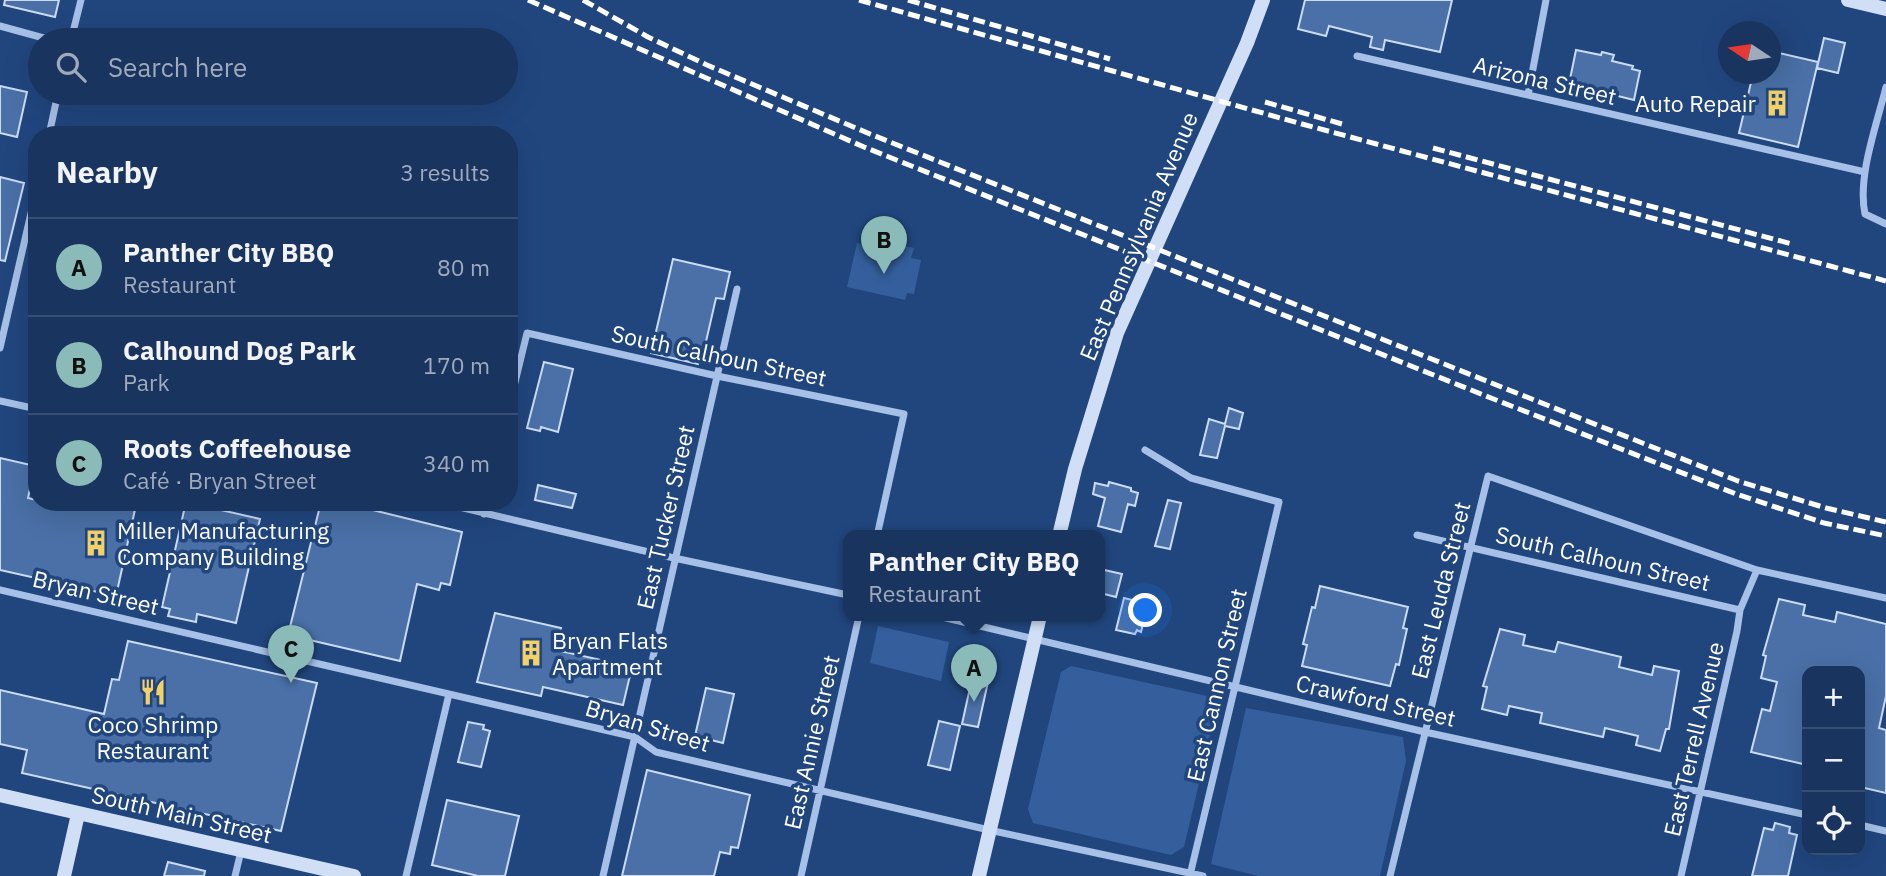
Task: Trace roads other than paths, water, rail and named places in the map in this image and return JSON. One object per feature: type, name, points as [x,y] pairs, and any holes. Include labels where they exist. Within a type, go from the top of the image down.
[{"type":"street","points":[[74,28],[81,0]]},
{"type":"street","name":"East Pennsylvania Avenue","points":[[1061,530],[1087,425],[1117,333],[1247,43],[1263,0]]},
{"type":"street","points":[[1528,95],[1546,0]]},
{"type":"street","points":[[1848,0],[1886,9]]},
{"type":"street","points":[[0,26],[28,34]]},
{"type":"street","name":"Arizona Street","points":[[1357,56],[1866,172]]},
{"type":"street","points":[[1886,87],[1866,172],[1863,205],[1865,214],[1886,225]]},
{"type":"street","points":[[51,126],[55,105]]},
{"type":"street","points":[[0,348],[4,314],[28,222]]},
{"type":"street","name":"East Tucker Street","points":[[603,876],[737,289]]},
{"type":"street","name":"South Calhoun Street","points":[[518,370],[527,333],[717,376],[904,414],[878,530]]},
{"type":"street","points":[[0,401],[28,408]]},
{"type":"street","name":"East Cannon Street","points":[[1145,450],[1191,478],[1279,502],[1190,875]]},
{"type":"street","name":"East Leuda Street","points":[[1391,876],[1488,476],[1757,570]]},
{"type":"street","points":[[472,511],[843,594]]},
{"type":"street","name":"South Calhoun Street","points":[[1417,535],[1740,610]]},
{"type":"street","points":[[1757,570],[1886,598]]},
{"type":"street","name":"East Terrell Avenue","points":[[1681,876],[1740,610],[1757,570]]},
{"type":"street","name":"Bryan Street","points":[[0,590],[635,737],[656,752],[820,791],[1203,876]]},
{"type":"street","name":"East Annie Street","points":[[801,876],[858,621]]},
{"type":"street","name":"Crawford Street","points":[[957,621],[1425,732],[1802,814]]},
{"type":"street","points":[[979,876],[1039,621]]},
{"type":"street","points":[[406,876],[449,695]]},
{"type":"street","name":"South Main Street","points":[[0,795],[354,876]]},
{"type":"street","points":[[64,876],[78,814]]},
{"type":"street","points":[[1865,826],[1886,831]]},
{"type":"street","points":[[235,876],[241,851]]},
{"type":"railway","points":[[528,0],[864,147],[1491,398],[1736,494],[1824,523],[1886,536]]},
{"type":"railway","points":[[583,0],[648,37],[707,65],[870,134],[1494,384],[1738,481],[1826,508],[1886,522]]},
{"type":"railway","points":[[859,0],[1302,124],[1886,281]]},
{"type":"railway","points":[[908,0],[1110,59]]},
{"type":"railway","points":[[1265,102],[1342,124]]},
{"type":"railway","points":[[1433,148],[1792,244]]},
{"type":"place","name":"Auto Repair","points":[[1777,103]]},
{"type":"place","name":"Calhound Dog Park","points":[[884,274]]},
{"type":"place","name":"Miller Manufacturing Company Building","points":[[96,543]]},
{"type":"place","name":"Bryan Flats Apartment","points":[[531,653]]},
{"type":"place","name":"Roots Coffeehouse","points":[[291,683]]},
{"type":"place","name":"Coco Shrimp Restaurant","points":[[153,692]]},
{"type":"place","name":"Panther City BBQ","points":[[974,702]]}]
